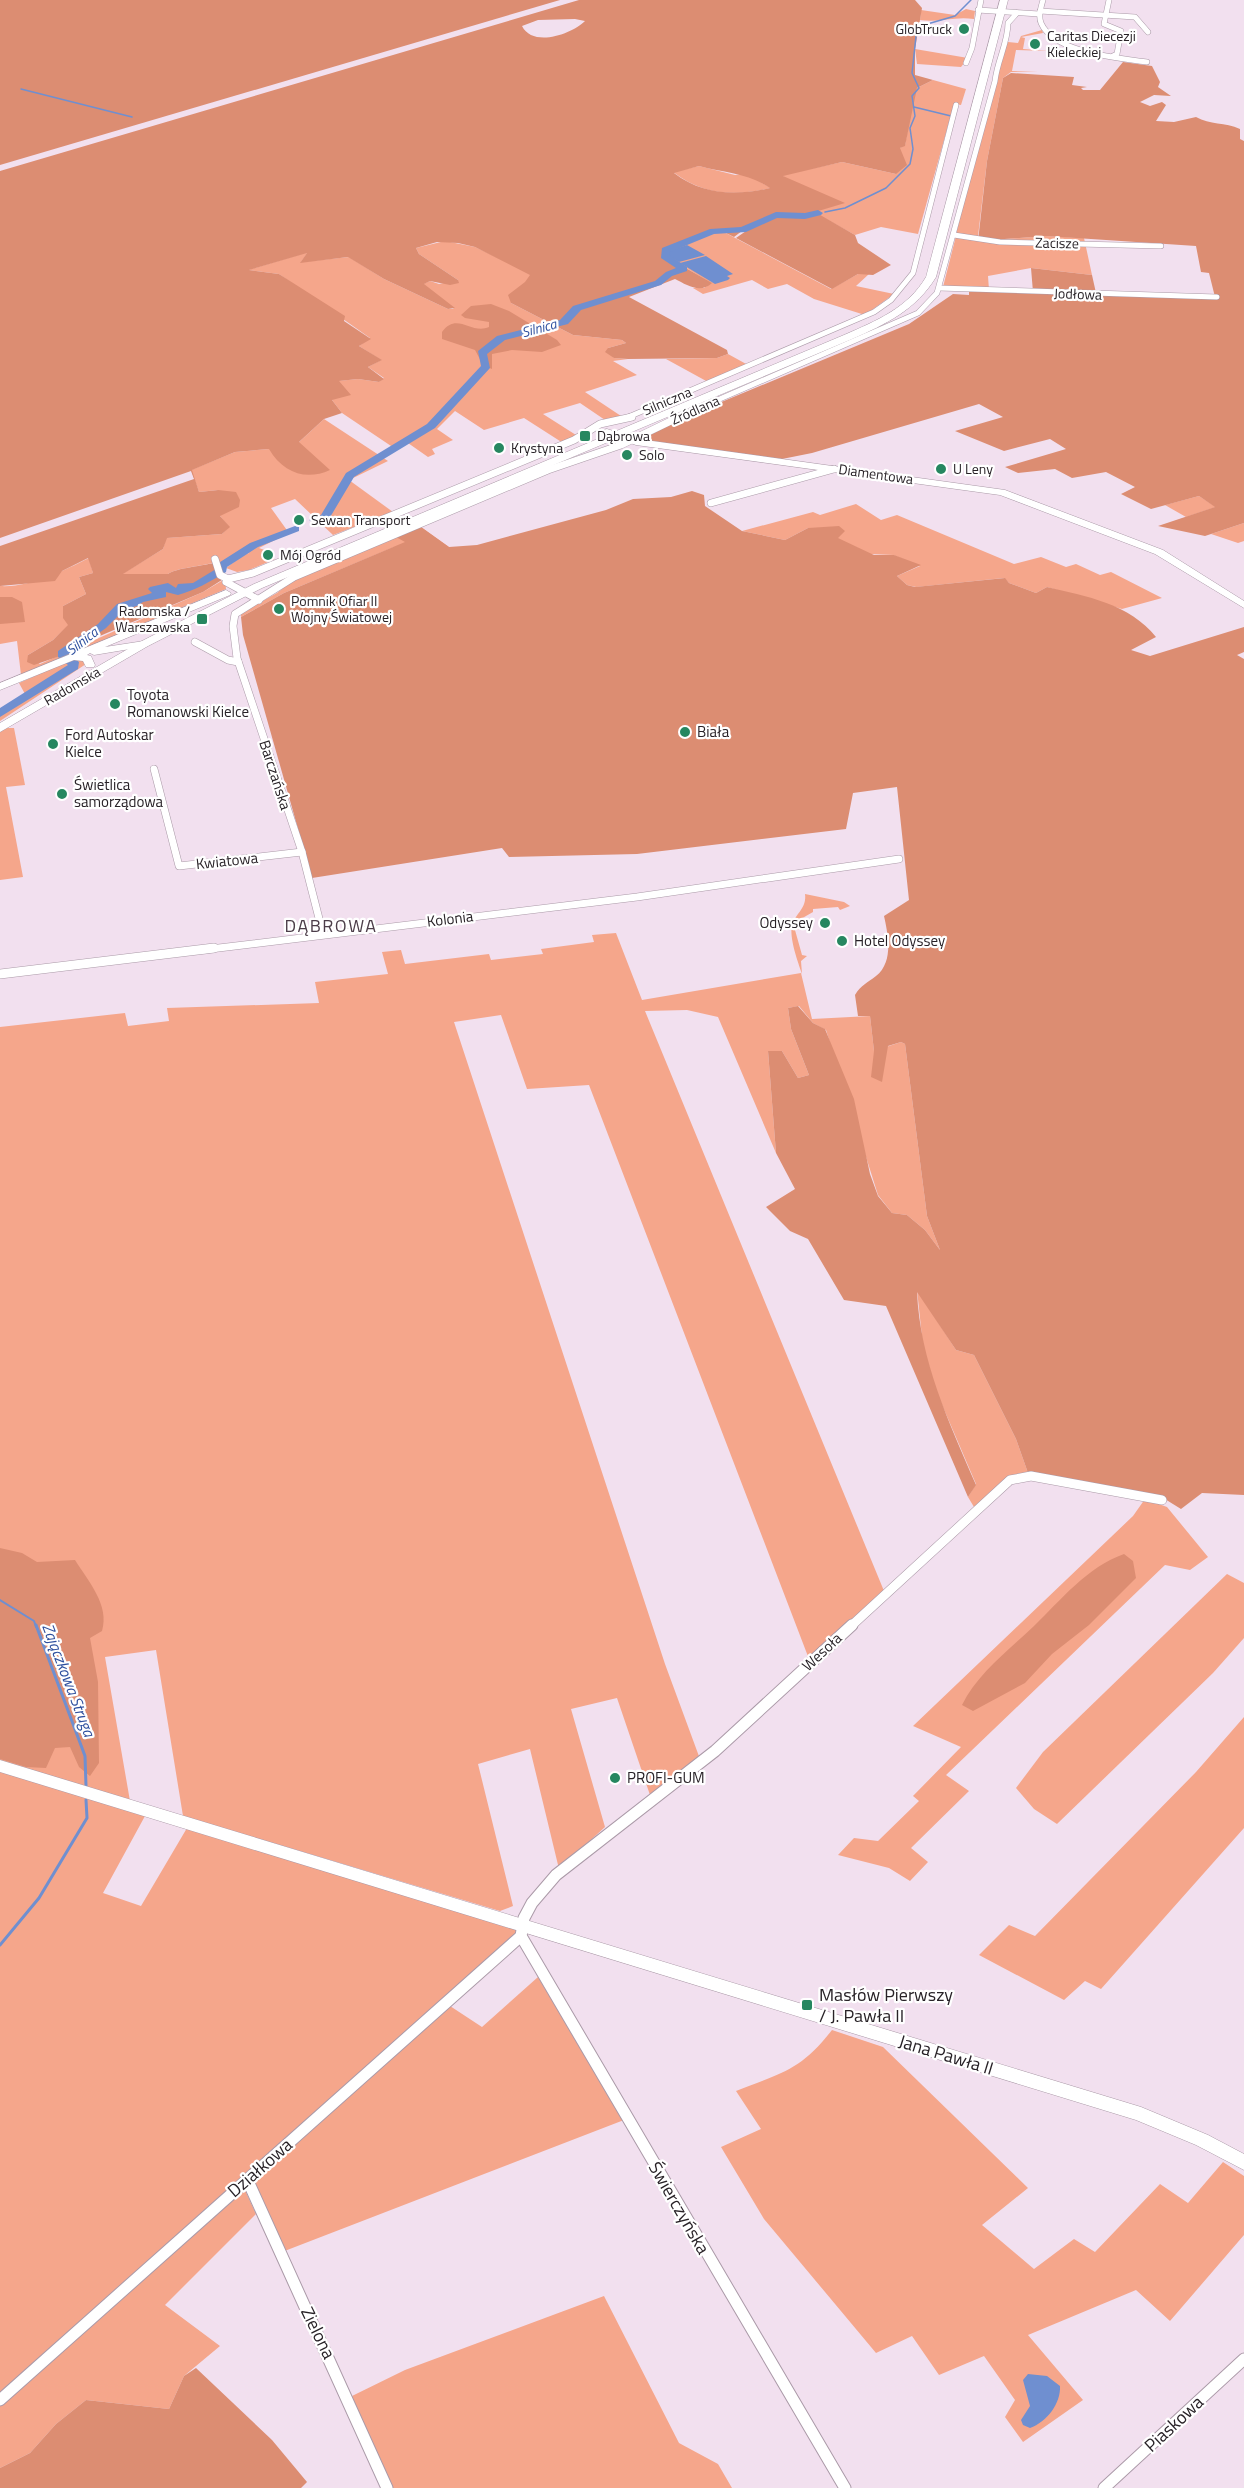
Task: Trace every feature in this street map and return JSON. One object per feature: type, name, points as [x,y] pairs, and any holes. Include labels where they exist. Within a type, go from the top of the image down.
[{"type":"main road","points":[[996,0],[997,11]]},
{"type":"main road","points":[[233,590],[881,323],[917,298],[933,271],[997,11],[1004,0]]},
{"type":"main road","name":"Radomska","points":[[0,726],[233,590]]},
{"type":"main road","name":"Radomska","points":[[0,726],[119,648],[233,590]]},
{"type":"street","points":[[966,63],[975,40],[981,0]]},
{"type":"street","points":[[1043,0],[1040,13],[1044,29],[1054,38],[1079,49],[1147,62]]},
{"type":"street","points":[[1109,0],[1105,25],[1121,31],[1117,54],[1113,56]]},
{"type":"street","points":[[978,10],[1137,18],[1148,32]]},
{"type":"street","name":"Źródlana","points":[[239,612],[299,575],[548,470],[630,441],[686,413],[907,320],[927,306],[939,288],[997,64],[1008,36],[1008,22],[1017,13]]},
{"type":"street","name":"Silniczna","points":[[233,590],[253,573],[574,440],[593,427],[631,417],[841,327],[873,312],[891,300],[908,283],[913,273],[956,105]]},
{"type":"street","name":"Zacisze","points":[[954,235],[1000,242],[1161,246]]},
{"type":"street","name":"Jodłowa","points":[[939,288],[1217,297]]},
{"type":"street","name":"Diamentowa","points":[[593,427],[630,441],[990,489],[1012,495],[1159,552],[1244,605]]},
{"type":"street","points":[[711,503],[834,469]]},
{"type":"street","points":[[216,562],[220,575],[233,590],[259,600]]},
{"type":"street","points":[[0,687],[233,590]]},
{"type":"street","name":"Barczańska","points":[[239,612],[234,617],[233,626],[238,662],[302,852],[323,934]]},
{"type":"street","points":[[195,642],[228,660],[238,662]]},
{"type":"street","points":[[76,655],[144,644]]},
{"type":"street","points":[[76,655],[87,658],[90,665]]},
{"type":"street","name":"Kwiatowa","points":[[154,769],[179,866],[302,852]]},
{"type":"street","name":"Kolonia","points":[[0,974],[724,886],[898,859]]},
{"type":"street","name":"Wesoła","points":[[515,1927],[539,1891],[556,1875],[714,1751],[1011,1480],[1031,1476],[1162,1500]]},
{"type":"street","name":"Jana Pawła II","points":[[0,1766],[515,1927],[1141,2114],[1202,2140],[1244,2163]]},
{"type":"street","name":"Działkowa","points":[[0,2400],[247,2180],[515,1927]]},
{"type":"street","name":"Świerczyńska","points":[[515,1927],[845,2488]]},
{"type":"street","name":"Zielona","points":[[247,2180],[387,2488]]},
{"type":"street","name":"Piaskowa","points":[[1104,2488],[1244,2359]]},
{"type":"shaded area","points":[[0,0],[560,0],[0,165]]},
{"type":"shaded area","points":[[579,0],[915,0],[922,8],[915,49],[915,75],[933,80],[917,88],[905,146],[900,148],[907,165],[896,174],[842,162],[783,176],[845,203],[815,212],[855,235],[858,243],[891,265],[873,275],[858,274],[832,289],[736,238],[761,222],[774,216],[787,214],[771,216],[758,221],[734,237],[722,231],[670,249],[663,255],[712,283],[698,288],[675,279],[629,297],[727,350],[728,354],[717,358],[628,359],[614,358],[605,352],[608,348],[626,343],[622,340],[573,335],[511,303],[508,295],[525,282],[530,275],[475,247],[458,243],[437,242],[416,248],[419,254],[458,280],[459,283],[450,285],[430,281],[424,284],[455,308],[448,309],[384,279],[348,257],[300,263],[307,253],[249,270],[279,274],[345,316],[344,321],[371,339],[359,346],[382,360],[368,367],[384,379],[379,382],[358,379],[339,381],[351,395],[332,400],[342,413],[324,419],[299,442],[330,470],[312,475],[296,473],[281,464],[269,449],[235,452],[192,470],[199,492],[218,490],[236,492],[240,500],[239,507],[220,516],[230,527],[222,534],[167,538],[163,549],[123,574],[168,574],[217,562],[225,578],[203,592],[74,647],[60,656],[34,665],[27,662],[28,655],[53,640],[68,625],[63,618],[63,606],[86,594],[79,577],[93,573],[88,558],[62,571],[55,581],[0,586],[0,546],[194,479],[191,471],[0,538],[0,171]],"holes":[[[538,20],[585,21],[562,34],[543,38],[527,33],[522,26]],[[699,166],[745,176],[770,188],[757,191],[720,192],[696,186],[674,173]],[[815,213],[807,216],[790,214],[807,214]]]},
{"type":"shaded area","points":[[966,9],[975,11],[974,19],[920,20],[921,10],[955,15]]},
{"type":"shaded area","points":[[1042,30],[1043,33],[1021,37],[1025,38],[1023,49],[1049,51],[1016,50],[1012,71],[1038,72],[1011,72],[1003,78],[987,161],[978,236],[956,234],[1000,62],[1008,42],[1018,43],[1021,36]]},
{"type":"shaded area","points":[[915,49],[968,58],[961,67],[917,64]]},
{"type":"shaded area","points":[[1123,62],[1152,66],[1160,82],[1158,87],[1171,96],[1154,95],[1140,102],[1150,106],[1162,102],[1166,105],[1156,121],[1174,122],[1196,117],[1240,129],[1240,139],[1244,141],[1244,523],[1205,536],[1158,526],[1215,507],[1199,496],[1151,509],[1121,494],[1135,487],[1106,472],[1072,478],[1055,469],[1018,473],[1005,467],[1066,449],[1050,439],[1004,451],[955,431],[1003,417],[979,404],[812,453],[782,459],[641,440],[659,428],[909,324],[953,294],[969,295],[969,290],[1033,292],[1031,268],[1092,275],[1096,293],[1215,297],[1209,273],[1201,272],[1196,246],[1046,236],[978,241],[987,161],[1003,78],[1011,73],[1074,77],[1072,85],[1087,87],[1081,88],[1083,90],[1100,90]]},
{"type":"shaded area","points":[[933,80],[966,89],[961,105],[954,104],[918,234],[881,227],[855,235],[815,213],[782,175],[842,162],[896,174],[900,148],[905,145],[912,106],[909,102],[917,88]]},
{"type":"shaded area","points":[[699,166],[735,175],[746,174],[771,188],[732,193],[720,192],[696,186],[673,172]]},
{"type":"shaded area","points":[[722,231],[831,289],[858,274],[869,274],[856,286],[894,294],[865,315],[814,299],[787,284],[768,289],[752,280],[703,294],[693,288],[704,288],[711,283],[663,254],[670,249]]},
{"type":"shaded area","points":[[956,236],[978,241],[1046,236],[1084,238],[1092,275],[1031,268],[988,276],[989,290],[943,287]]},
{"type":"shaded area","points":[[445,241],[475,247],[531,275],[511,303],[573,335],[622,340],[626,343],[608,348],[614,358],[628,359],[613,361],[637,375],[585,392],[624,418],[608,422],[580,403],[543,414],[576,435],[563,443],[524,418],[484,430],[455,411],[437,429],[453,440],[432,449],[435,454],[428,457],[408,443],[397,450],[342,413],[332,400],[338,381],[358,379],[379,382],[384,378],[368,367],[381,360],[359,346],[370,338],[279,274],[248,270],[308,252],[301,262],[349,257],[384,279],[448,309],[454,309],[423,284],[430,281],[439,284],[458,280],[419,254],[416,248]]},
{"type":"shaded area","points":[[491,304],[509,311],[557,340],[561,345],[542,352],[512,350],[492,354],[492,369],[483,365],[475,350],[442,339],[442,332],[453,323],[482,329],[489,327],[489,322],[465,318],[461,315],[471,306]]},
{"type":"shaded area","points":[[728,354],[748,365],[708,382],[666,359],[717,358]]},
{"type":"shaded area","points":[[324,419],[388,461],[349,480],[393,512],[333,535],[295,499],[271,508],[289,533],[259,548],[270,552],[261,557],[275,559],[249,570],[237,572],[226,568],[238,559],[219,569],[216,562],[168,574],[122,574],[163,549],[166,538],[222,534],[229,527],[220,516],[218,490],[199,492],[191,470],[235,452],[269,449],[298,443]]},
{"type":"shaded area","points":[[692,491],[704,495],[705,506],[742,531],[785,540],[808,528],[839,526],[845,531],[838,538],[874,555],[894,555],[921,565],[897,576],[907,585],[915,587],[1005,578],[1009,583],[1036,593],[1047,587],[1106,603],[1133,617],[1156,637],[1131,650],[1150,656],[1244,627],[1244,652],[1237,655],[1244,659],[1244,1495],[1202,1493],[1181,1509],[1160,1496],[1028,1473],[1016,1439],[974,1355],[956,1350],[917,1292],[919,1318],[930,1367],[946,1414],[976,1485],[968,1497],[886,1306],[844,1300],[808,1239],[790,1231],[766,1207],[795,1189],[776,1153],[768,1051],[782,1051],[798,1078],[809,1075],[791,1029],[788,1008],[798,1006],[813,1023],[825,1029],[854,1099],[870,1174],[878,1196],[892,1213],[907,1215],[925,1230],[940,1250],[927,1216],[905,1044],[901,1042],[888,1046],[882,1082],[871,1077],[874,1051],[870,1016],[858,1016],[855,995],[862,986],[882,970],[885,963],[888,948],[884,916],[909,900],[897,787],[853,793],[846,829],[637,854],[509,857],[502,848],[312,878],[243,635],[241,617],[284,593],[405,542],[396,537],[421,527],[449,547],[477,545],[606,510],[633,499],[671,497]]},
{"type":"shaded area","points":[[1199,496],[1216,507],[1186,517],[1165,505]]},
{"type":"shaded area","points":[[856,504],[881,520],[897,515],[1014,564],[1041,557],[1066,567],[1076,564],[1100,575],[1111,572],[1162,598],[1122,609],[1047,587],[1036,593],[1009,583],[1004,578],[916,587],[907,585],[897,576],[920,566],[893,555],[499,539],[858,548],[808,528],[785,540],[742,531],[813,512],[820,515]]},
{"type":"shaded area","points":[[1244,523],[1244,541],[1238,543],[1211,534]]},
{"type":"shaded area","points":[[421,527],[449,547],[394,547],[284,593],[241,617],[241,613],[277,593],[293,580]]},
{"type":"shaded area","points":[[89,558],[93,573],[79,577],[86,594],[63,606],[69,625],[53,640],[28,655],[40,664],[203,592],[225,579],[226,589],[21,675],[17,641],[0,644],[0,586],[34,581]]},
{"type":"shaded area","points":[[0,597],[12,597],[22,602],[25,622],[0,624]]},
{"type":"shaded area","points":[[75,658],[81,658],[86,664],[0,721],[0,710],[25,694],[19,683]]},
{"type":"shaded area","points":[[14,728],[25,785],[6,787],[23,877],[0,880],[0,731]]},
{"type":"shaded area","points":[[805,894],[844,902],[850,906],[840,910],[838,907],[813,909],[813,912],[799,920],[799,929],[795,930],[802,955],[807,956],[801,961],[802,974],[794,950],[791,930],[803,907]]},
{"type":"shaded area","points":[[616,933],[642,1000],[801,973],[812,1019],[870,1016],[874,1051],[901,1042],[905,1044],[927,1216],[940,1250],[925,1230],[907,1215],[892,1213],[878,1195],[826,1030],[813,1023],[799,1006],[788,1008],[791,1029],[809,1075],[798,1078],[782,1051],[768,1051],[776,1153],[718,1017],[687,1010],[645,1011],[884,1591],[809,1659],[589,1085],[527,1089],[501,1015],[454,1022],[665,1664],[700,1759],[650,1795],[617,1698],[571,1709],[605,1827],[559,1869],[530,1749],[478,1764],[513,1906],[500,1911],[183,1816],[156,1650],[105,1657],[130,1801],[0,1761],[0,1027],[125,1013],[128,1026],[169,1021],[167,1008],[319,1003],[315,982],[388,974],[382,952],[401,950],[405,964],[489,954],[491,960],[543,954],[541,949],[594,942],[592,935]]},
{"type":"shaded area","points":[[917,1290],[956,1350],[974,1355],[1016,1439],[1028,1473],[974,1507],[968,1497],[976,1484],[937,1393],[923,1346]]},
{"type":"shaded area","points":[[1145,1499],[1167,1507],[1208,1557],[1190,1570],[1165,1565],[946,1775],[969,1791],[911,1848],[928,1862],[910,1881],[889,1868],[838,1855],[854,1838],[878,1841],[919,1801],[913,1796],[961,1747],[913,1726],[1133,1516]]},
{"type":"shaded area","points":[[0,1548],[22,1553],[37,1562],[75,1560],[100,1603],[104,1621],[102,1631],[90,1638],[98,1682],[99,1763],[90,1776],[79,1767],[70,1747],[55,1748],[46,1768],[26,1767],[0,1759]]},
{"type":"shaded area","points":[[1124,1554],[1133,1561],[1136,1578],[1089,1625],[1052,1654],[1025,1683],[973,1711],[962,1705],[985,1673],[1075,1585],[1098,1567]]},
{"type":"shaded area","points":[[1227,1574],[1244,1583],[1244,1638],[1213,1673],[1057,1824],[1034,1809],[1016,1788],[1043,1752]]},
{"type":"shaded area","points":[[1244,1717],[1244,1828],[1101,1989],[1085,1981],[1064,2000],[979,1955],[1009,1925],[1035,1936],[1196,1772]]},
{"type":"shaded area","points":[[0,1771],[145,1816],[103,1893],[141,1906],[187,1828],[516,1930],[516,1937],[0,2396]]},
{"type":"shaded area","points":[[538,1977],[624,2120],[282,2252],[253,2181],[450,2006],[482,2027]]},
{"type":"shaded area","points":[[832,2030],[883,2047],[1028,2188],[982,2225],[1034,2269],[1074,2239],[1095,2252],[1160,2184],[1188,2203],[1223,2162],[1244,2176],[1244,2235],[1170,2321],[1136,2290],[1028,2335],[1083,2400],[1023,2442],[1005,2417],[1015,2400],[984,2356],[939,2375],[912,2336],[876,2353],[764,2219],[721,2147],[761,2129],[736,2091],[790,2069],[810,2054]]},
{"type":"shaded area","points":[[244,2188],[256,2214],[165,2305],[220,2346],[184,2376],[169,2409],[86,2400],[56,2424],[30,2453],[0,2468],[0,2405]]},
{"type":"shaded area","points":[[604,2296],[679,2443],[718,2464],[732,2488],[390,2488],[352,2396],[405,2370]]},
{"type":"shaded area","points":[[196,2368],[272,2440],[307,2482],[301,2488],[0,2488],[0,2468],[30,2453],[56,2424],[86,2400],[169,2409],[184,2376]]},
{"type":"water","points":[[687,245],[705,255],[679,262],[667,255],[669,251]]},
{"type":"water","points":[[706,256],[733,274],[727,276],[730,278],[728,280],[715,284],[680,263]]},
{"type":"water","points":[[1028,2374],[1047,2376],[1060,2386],[1058,2399],[1052,2411],[1030,2428],[1023,2425],[1021,2420],[1030,2406],[1023,2380]]},
{"type":"waterway","name":"Silnica","points":[[825,212],[845,208],[886,188],[910,164],[913,149],[910,128],[915,116],[912,96],[919,88],[912,73],[917,27],[955,16],[971,0]]},
{"type":"waterway","points":[[21,89],[132,117]]},
{"type":"waterway","points":[[914,107],[951,116]]},
{"type":"waterway","name":"Silnica","points":[[315,520],[325,517],[350,475],[431,426],[486,366],[482,353],[501,338],[564,322],[577,308],[658,283],[669,274],[684,269],[664,256],[665,250],[713,231],[743,230],[776,215],[805,216],[818,213]]},
{"type":"waterway","name":"Silnica","points":[[0,713],[74,666],[73,662],[62,654],[102,626],[121,606],[133,604],[139,599],[162,595],[154,589],[168,586],[166,589],[178,592],[183,589],[182,586],[195,586],[222,570],[221,566],[254,545],[295,529]]},
{"type":"waterway","name":"Zajączkowa Struga","points":[[0,1600],[34,1621],[36,1627]]},
{"type":"waterway","name":"Zajączkowa Struga","points":[[36,1625],[85,1756],[86,1786]]},
{"type":"waterway","name":"Zajączkowa Struga","points":[[0,1945],[39,1898],[87,1818],[86,1800]]},
{"type":"place","name":"GlobTruck","points":[[964,29]]},
{"type":"place","name":"Caritas Diecezji Kieleckiej","points":[[1035,44]]},
{"type":"place","name":"Dąbrowa","points":[[585,436]]},
{"type":"place","name":"Krystyna","points":[[499,448]]},
{"type":"place","name":"Solo","points":[[627,455]]},
{"type":"place","name":"U Leny","points":[[941,469]]},
{"type":"place","name":"Sewan Transport","points":[[299,520]]},
{"type":"place","name":"Mój Ogród","points":[[268,555]]},
{"type":"place","name":"Pomnik Ofiar II Wojny Światowej","points":[[279,609]]},
{"type":"place","name":"Radomska / Warszawska","points":[[202,619]]},
{"type":"place","name":"Toyota Romanowski Kielce","points":[[115,704]]},
{"type":"place","name":"Biała","points":[[685,732]]},
{"type":"place","name":"Ford Autoskar Kielce","points":[[53,744]]},
{"type":"place","name":"Świetlica samorządowa","points":[[62,794]]},
{"type":"place","name":"Odyssey","points":[[825,923]]},
{"type":"place","name":"Hotel Odyssey","points":[[842,941]]},
{"type":"place","name":"PROFI-GUM","points":[[615,1778]]},
{"type":"place","name":"Masłów Pierwszy / J. Pawła II","points":[[807,2005]]},
{"type":"district","name":"DĄBROWA","points":[[331,926]]}]
